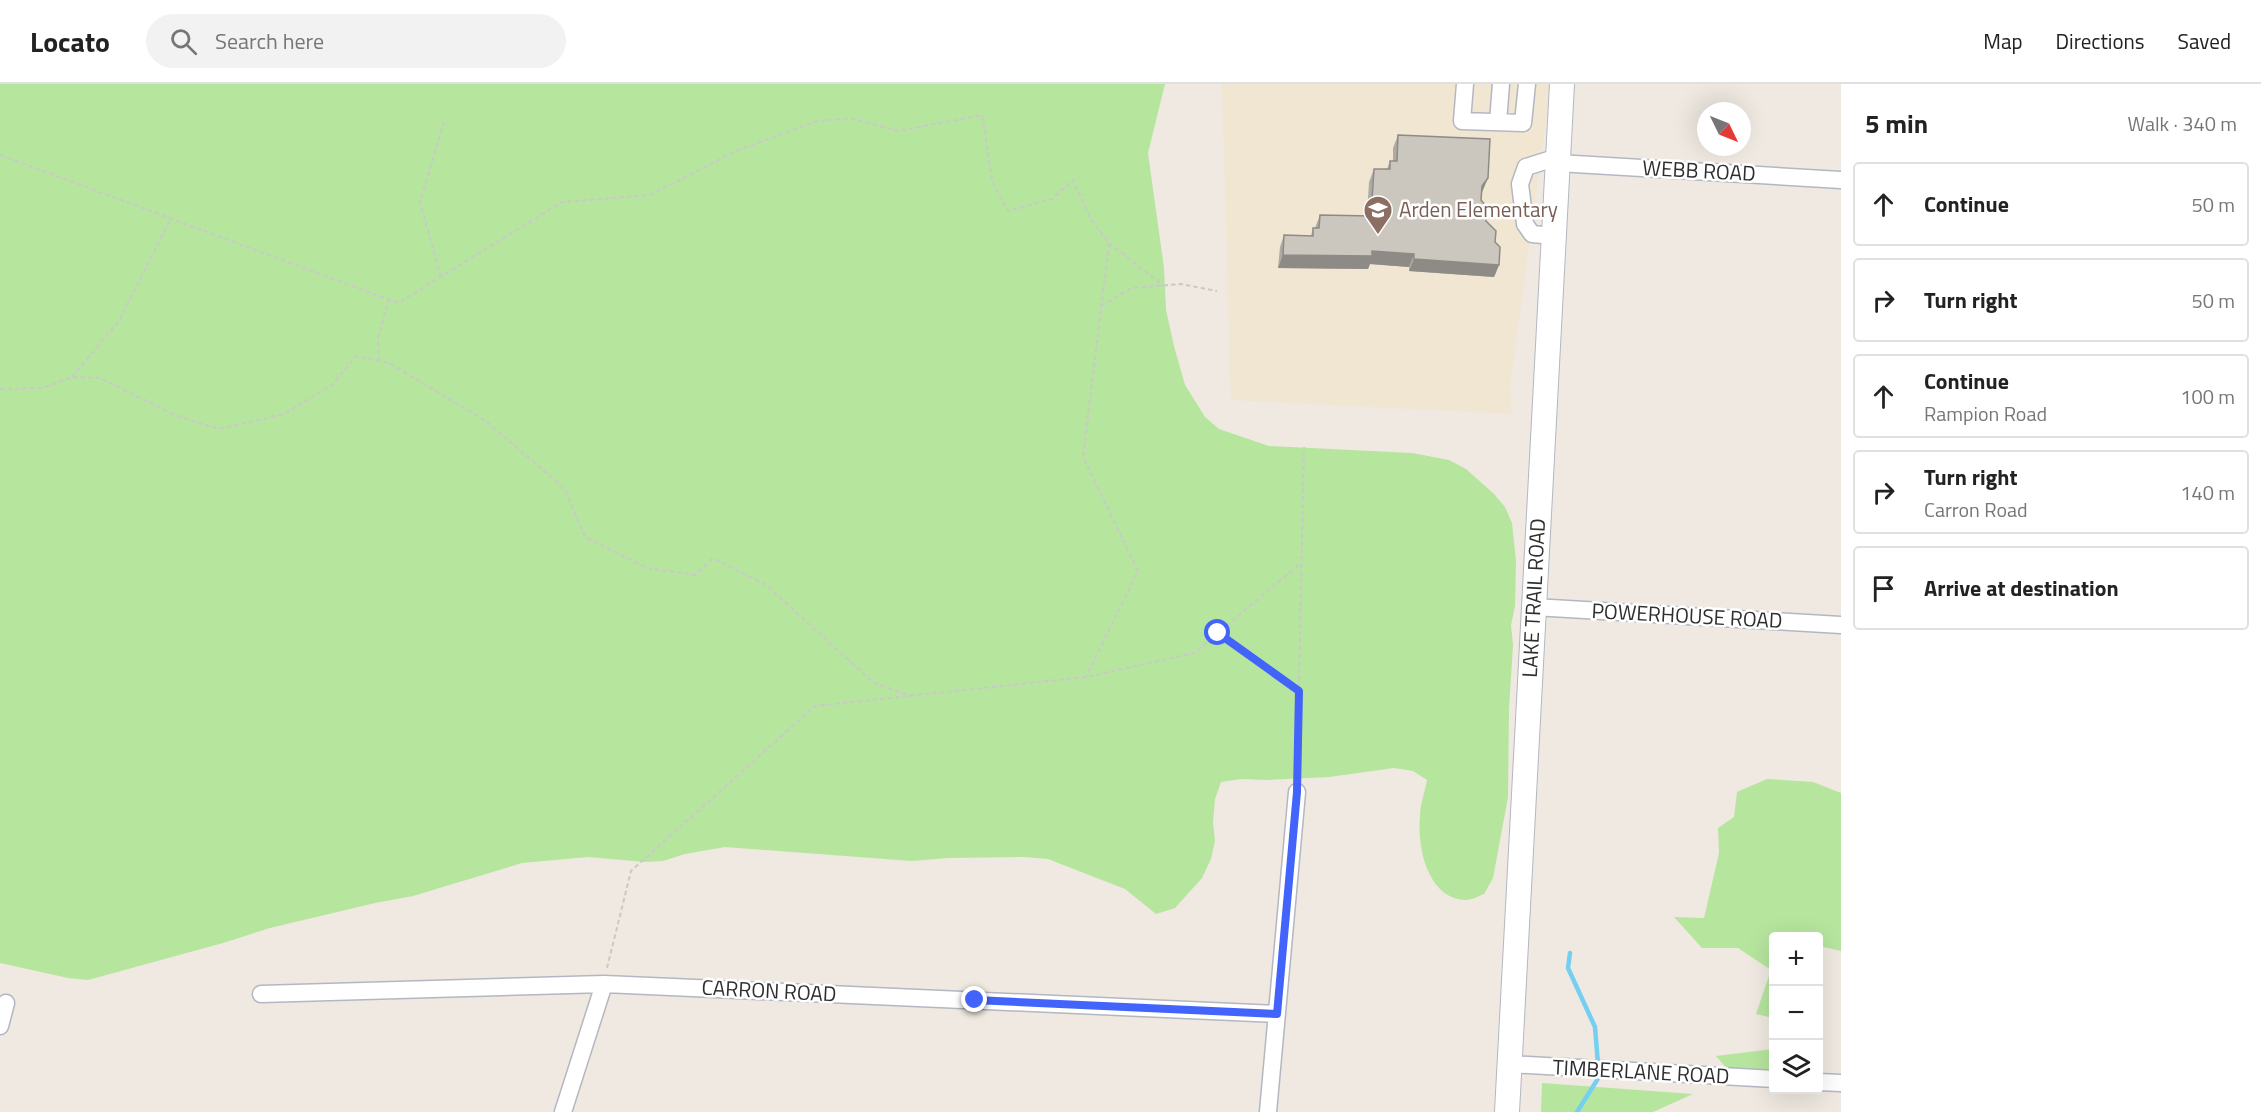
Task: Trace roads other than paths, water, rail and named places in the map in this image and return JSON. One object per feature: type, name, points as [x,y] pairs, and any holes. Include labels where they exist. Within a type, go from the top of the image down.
[{"type":"street","points":[[1464,84],[1462,121],[1523,123],[1527,84]]},
{"type":"street","points":[[1498,122],[1501,84]]},
{"type":"street","name":"LAKE TRAIL ROAD","points":[[1507,1112],[1562,84]]},
{"type":"street","points":[[1554,236],[1532,234],[1525,224],[1520,184],[1526,167],[1558,160]]},
{"type":"street","name":"WEBB ROAD","points":[[1558,160],[1841,180]]},
{"type":"street","name":"POWERHOUSE ROAD","points":[[1534,607],[1841,625]]},
{"type":"street","points":[[1268,1112],[1297,792]]},
{"type":"street","points":[[563,1112],[604,984]]},
{"type":"street","name":"CARRON ROAD","points":[[261,994],[604,984],[1277,1014]]},
{"type":"street","points":[[0,1026],[6,1003]]},
{"type":"street","name":"TIMBERLANE ROAD","points":[[1509,1064],[1769,1079]]},
{"type":"street","points":[[1823,1082],[1841,1083]]},
{"type":"waterway","points":[[1570,953],[1568,968],[1595,1027],[1598,1064]]},
{"type":"waterway","points":[[1577,1112],[1599,1077],[1599,1073]]},
{"type":"place","name":"Arden Elementary","points":[[1378,236]]}]
